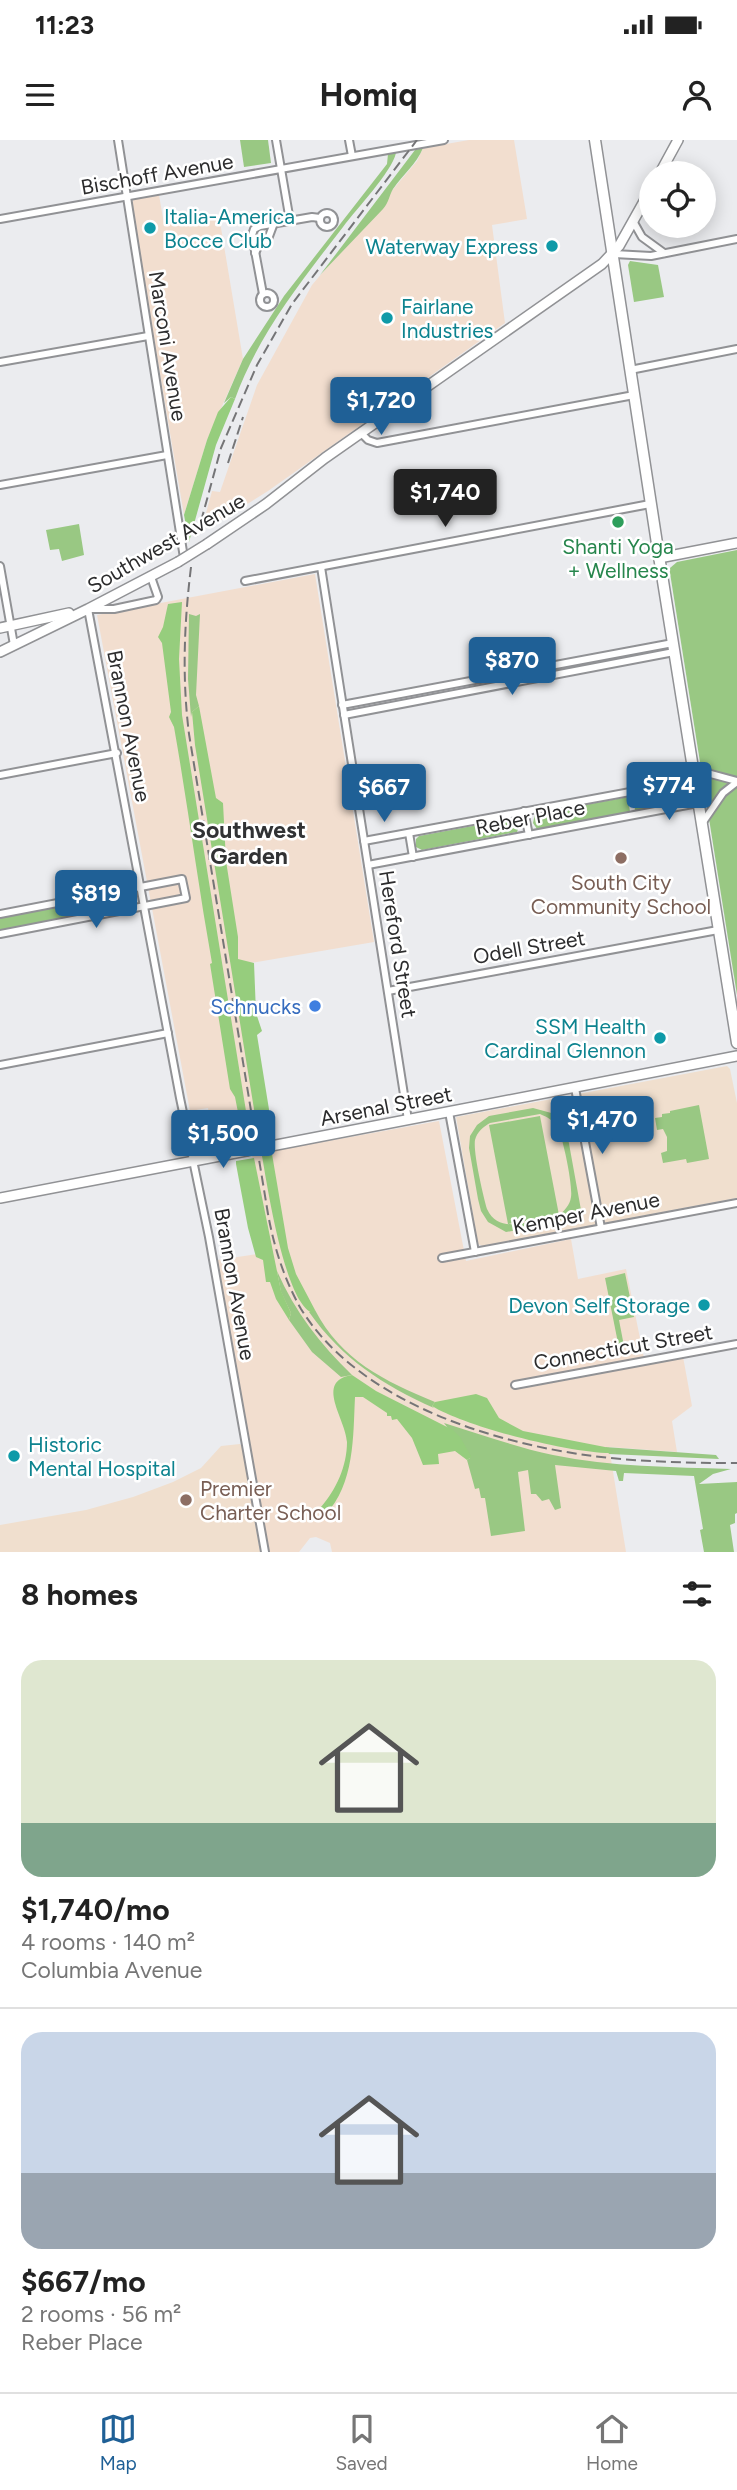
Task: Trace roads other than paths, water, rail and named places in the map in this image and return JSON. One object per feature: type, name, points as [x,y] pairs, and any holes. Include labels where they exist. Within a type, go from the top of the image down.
[{"type":"main road","points":[[595,140],[650,504],[737,1043]]},
{"type":"street","name":"Marconi Avenue","points":[[118,140],[182,547],[181,560]]},
{"type":"street","points":[[276,140],[290,221]]},
{"type":"street","points":[[349,140],[352,156]]},
{"type":"street","name":"Bischoff Avenue","points":[[0,219],[444,140]]},
{"type":"street","points":[[667,161],[678,140]]},
{"type":"street","points":[[639,210],[614,254],[651,256],[737,239]]},
{"type":"street","points":[[263,295],[251,235],[257,227],[312,217],[320,218]]},
{"type":"street","points":[[633,221],[642,237],[664,253]]},
{"type":"street","points":[[255,254],[258,247],[268,239],[274,223]]},
{"type":"street","name":"Southwest Avenue","points":[[0,652],[151,577],[208,544],[614,254]]},
{"type":"street","points":[[0,362],[148,336]]},
{"type":"street","points":[[630,370],[737,349]]},
{"type":"street","points":[[361,433],[368,440],[377,443],[634,395]]},
{"type":"street","points":[[0,485],[167,455]]},
{"type":"street","points":[[245,581],[650,504]]},
{"type":"street","points":[[659,558],[737,543]]},
{"type":"street","points":[[0,566],[5,627],[14,645]]},
{"type":"street","name":"Hereford Street","points":[[321,567],[408,1120]]},
{"type":"street","points":[[5,627],[88,609],[114,609],[156,600],[158,597],[151,577]]},
{"type":"street","name":"Brannon Avenue","points":[[88,609],[194,1161],[265,1552]]},
{"type":"street","points":[[342,705],[674,647]]},
{"type":"street","points":[[344,715],[498,686],[674,647]]},
{"type":"street","points":[[496,676],[498,686]]},
{"type":"street","points":[[0,775],[117,753]]},
{"type":"street","points":[[692,764],[707,773],[737,782]]},
{"type":"street","name":"Reber Place","points":[[364,841],[695,780]]},
{"type":"street","points":[[701,824],[723,793],[737,782]]},
{"type":"street","name":"Reber Place","points":[[368,865],[698,803]]},
{"type":"street","points":[[524,811],[529,835]]},
{"type":"street","points":[[410,833],[413,857]]},
{"type":"street","points":[[0,914],[182,879],[186,898],[0,934]]},
{"type":"street","name":"Odell Street","points":[[388,991],[718,930]]},
{"type":"street","points":[[0,1065],[168,1033]]},
{"type":"street","name":"Arsenal Street","points":[[0,1198],[737,1056]]},
{"type":"street","points":[[575,1088],[601,1228]]},
{"type":"street","points":[[449,1112],[475,1252]]},
{"type":"street","name":"Kemper Avenue","points":[[442,1258],[737,1203]]},
{"type":"street","name":"Connecticut Street","points":[[515,1385],[737,1344]]},
{"type":"railway","points":[[197,536],[221,448],[257,365],[292,304],[417,140]]},
{"type":"railway","points":[[228,463],[243,417]]},
{"type":"railway","points":[[191,567],[185,651],[189,734],[268,1214],[280,1263],[301,1309],[326,1341],[356,1369],[392,1393],[471,1428],[554,1450],[593,1456],[665,1462],[737,1463]]},
{"type":"place","name":"Italia-America Bocce Club","points":[[150,228]]},
{"type":"place","name":"Waterway Express","points":[[552,246]]},
{"type":"place","name":"Fairlane Industries","points":[[387,318]]},
{"type":"place","name":"Shanti Yoga + Wellness","points":[[618,522]]},
{"type":"place","name":"South City Community School","points":[[621,858]]},
{"type":"place","name":"Schnucks","points":[[315,1006]]},
{"type":"place","name":"SSM Health Cardinal Glennon","points":[[660,1038]]},
{"type":"place","name":"Devon Self Storage","points":[[704,1305]]},
{"type":"place","name":"Historic Mental Hospital","points":[[14,1456]]},
{"type":"place","name":"Premier Charter School","points":[[186,1500]]},
{"type":"district","name":"Southwest Garden","points":[[249,843]]}]
